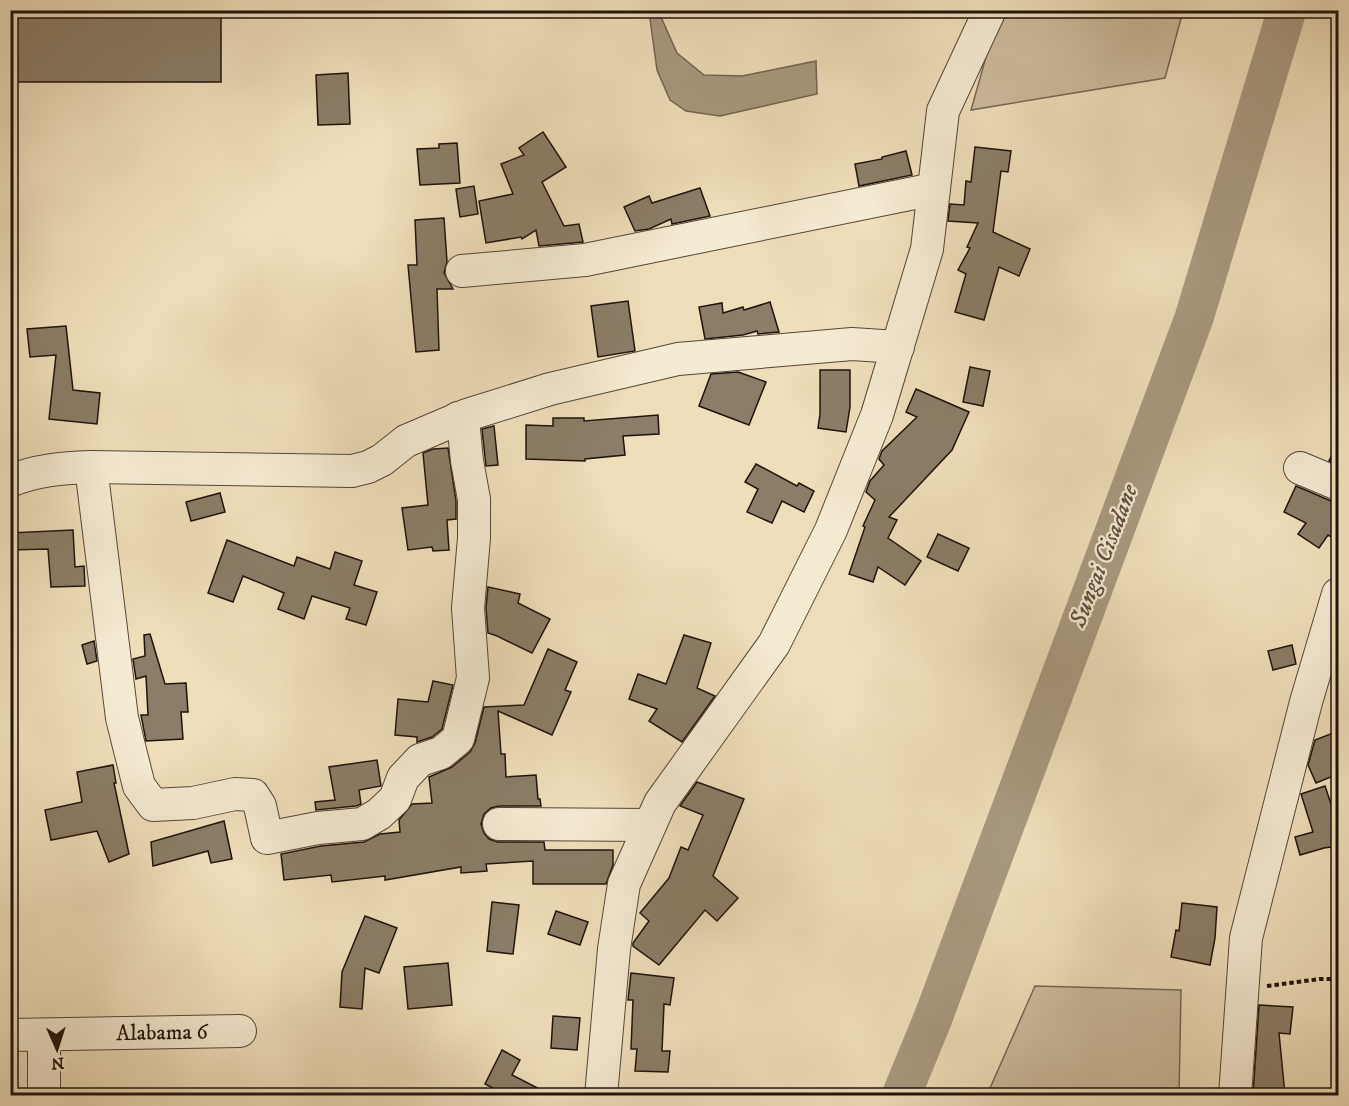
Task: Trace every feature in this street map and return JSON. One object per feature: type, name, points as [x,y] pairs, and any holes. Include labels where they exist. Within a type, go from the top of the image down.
[{"type":"street","points":[[601,1095],[614,949],[624,884],[660,803],[774,644],[831,530],[877,415],[927,249],[943,111],[990,10]]},
{"type":"street","points":[[462,271],[585,260],[934,189]]},
{"type":"street","points":[[10,481],[31,473],[55,468],[352,471],[368,468],[406,441],[458,418],[550,389],[678,359],[852,344],[898,347]]},
{"type":"street","points":[[91,467],[122,718],[139,786],[153,805],[193,802],[235,794],[253,795],[260,806],[267,838],[318,828],[362,824],[379,814],[395,799],[403,778],[420,760],[441,753],[458,739],[473,678],[468,608],[474,538],[474,499],[464,430],[458,418]]},
{"type":"street","points":[[1300,468],[1338,484]]},
{"type":"street","points":[[1235,1095],[1246,938],[1306,702],[1338,594]]},
{"type":"street","points":[[499,824],[650,825]]},
{"type":"street","name":"Alabama 6","points":[[10,1035],[240,1031]]},
{"type":"street","points":[[44,1035],[45,1095]]},
{"type":"path","points":[[1243,989],[1320,979],[1338,979]]},
{"type":"shaded area","points":[[649,11],[660,11],[677,53],[704,75],[742,76],[816,61],[817,94],[720,116],[686,111],[670,100],[657,70]]},
{"type":"shaded area","points":[[1007,11],[1183,11],[1165,78],[971,110],[988,50]]},
{"type":"shaded area","points":[[1035,986],[1181,990],[1179,1095],[987,1095]]},
{"type":"building","points":[[10,10],[221,10],[221,82],[10,82]]},
{"type":"building","points":[[348,73],[350,124],[318,125],[316,75]]},
{"type":"building","points":[[543,132],[566,167],[542,182],[564,226],[579,224],[583,242],[539,246],[536,230],[522,239],[521,237],[486,243],[479,201],[513,194],[501,164],[524,155],[519,148]]},
{"type":"building","points":[[457,143],[460,183],[420,185],[417,149],[439,148],[439,144]]},
{"type":"building","points":[[975,147],[1011,151],[1008,172],[1001,171],[993,232],[1030,249],[1019,276],[999,267],[984,320],[955,312],[966,274],[958,270],[970,248],[967,247],[978,223],[948,221],[950,204],[964,205],[966,181],[971,182]]},
{"type":"building","points":[[906,151],[912,175],[859,186],[855,164],[882,159],[882,157]]},
{"type":"building","points":[[474,186],[478,214],[460,217],[456,189]]},
{"type":"building","points":[[700,188],[710,216],[672,224],[671,219],[649,229],[635,231],[624,207],[649,196],[652,203]]},
{"type":"building","points":[[444,218],[447,262],[444,273],[453,289],[437,289],[439,350],[416,352],[408,265],[417,265],[415,220]]},
{"type":"building","points":[[628,301],[635,351],[598,357],[591,306]]},
{"type":"building","points":[[770,302],[779,332],[758,334],[757,331],[743,335],[705,339],[699,307],[722,303],[723,313],[743,307],[744,310]]},
{"type":"building","points":[[66,326],[73,390],[100,393],[97,424],[49,419],[56,355],[30,357],[27,329]]},
{"type":"building","points":[[970,367],[990,371],[983,406],[963,402]]},
{"type":"building","points":[[820,370],[850,370],[850,407],[846,432],[818,428]]},
{"type":"building","points":[[738,372],[766,382],[749,425],[699,406],[711,374]]},
{"type":"building","points":[[916,389],[969,412],[952,450],[889,517],[897,520],[888,538],[921,561],[905,585],[878,567],[873,582],[849,574],[865,527],[863,526],[875,500],[866,492],[870,481],[884,465],[879,459],[882,451],[917,417],[906,412]]},
{"type":"building","points":[[658,415],[659,434],[623,436],[625,455],[585,459],[585,461],[526,459],[526,425],[553,426],[553,418],[584,418],[584,421]]},
{"type":"building","points":[[494,426],[498,465],[486,466],[482,429]]},
{"type":"building","points":[[1338,442],[1338,465],[1329,461]]},
{"type":"building","points":[[448,448],[456,501],[456,519],[447,520],[449,550],[433,551],[432,547],[408,550],[402,508],[428,505],[423,453],[433,449]]},
{"type":"building","points":[[756,464],[797,486],[799,483],[814,491],[804,512],[782,501],[772,523],[747,512],[758,489],[745,482]]},
{"type":"building","points":[[1296,486],[1338,502],[1338,541],[1328,535],[1319,548],[1298,534],[1306,523],[1284,512]]},
{"type":"building","points":[[220,493],[225,512],[191,521],[186,502]]},
{"type":"building","points":[[73,530],[75,567],[84,566],[85,586],[51,587],[48,549],[10,550],[10,533]]},
{"type":"building","points":[[938,534],[969,548],[958,571],[927,557]]},
{"type":"building","points":[[227,540],[294,566],[297,557],[330,569],[335,552],[362,561],[354,585],[377,592],[366,625],[346,619],[350,608],[312,596],[304,619],[278,609],[284,593],[243,576],[233,602],[208,593]]},
{"type":"building","points":[[488,587],[520,594],[518,603],[550,619],[532,653],[488,633],[486,608]]},
{"type":"building","points":[[150,634],[165,684],[186,683],[188,712],[181,712],[183,739],[146,741],[141,715],[148,715],[146,676],[136,679],[133,659],[145,656],[144,635]]},
{"type":"building","points":[[684,635],[711,643],[697,688],[715,696],[682,742],[649,721],[657,709],[629,699],[638,674],[666,684]]},
{"type":"building","points":[[94,641],[97,661],[87,664],[82,645]]},
{"type":"building","points":[[1292,645],[1296,664],[1273,670],[1268,651]]},
{"type":"building","points":[[548,649],[577,662],[565,690],[571,692],[552,735],[498,711],[501,754],[505,754],[506,777],[536,775],[538,799],[540,799],[541,806],[491,808],[484,814],[481,824],[489,839],[498,842],[544,842],[545,850],[613,850],[613,865],[606,884],[533,884],[533,861],[486,864],[487,871],[461,873],[461,867],[385,880],[385,876],[332,882],[331,875],[284,880],[281,854],[321,846],[364,842],[380,834],[400,832],[399,820],[412,804],[432,803],[429,777],[452,767],[470,752],[475,743],[484,707],[524,705]]},
{"type":"building","points":[[433,681],[453,685],[442,729],[432,737],[417,742],[417,737],[395,735],[398,699],[428,702]]},
{"type":"building","points":[[1338,731],[1338,774],[1316,783],[1308,765],[1315,740]]},
{"type":"building","points":[[377,760],[381,786],[359,790],[361,804],[316,810],[315,802],[335,800],[329,767]]},
{"type":"building","points":[[113,765],[116,783],[114,783],[129,854],[109,862],[97,831],[51,840],[45,810],[82,802],[77,772]]},
{"type":"building","points":[[697,782],[744,799],[713,876],[738,898],[717,921],[705,910],[659,965],[633,946],[633,943],[649,921],[640,913],[669,878],[681,847],[688,850],[703,815],[680,806]]},
{"type":"building","points":[[1325,786],[1338,825],[1338,846],[1300,855],[1295,837],[1313,832],[1301,794]]},
{"type":"building","points":[[224,821],[232,859],[211,863],[208,851],[153,866],[151,842]]},
{"type":"building","points":[[492,902],[519,905],[513,954],[487,951]]},
{"type":"building","points":[[1182,903],[1217,907],[1210,965],[1171,957],[1176,930],[1179,931]]},
{"type":"building","points":[[556,911],[588,922],[580,945],[548,934]]},
{"type":"building","points":[[365,916],[397,928],[379,973],[365,968],[362,1009],[340,1007],[342,972]]},
{"type":"building","points":[[448,963],[452,1005],[408,1009],[404,967]]},
{"type":"building","points":[[631,973],[674,978],[670,1005],[664,1004],[662,1051],[670,1051],[668,1072],[635,1071],[637,1049],[631,1049],[633,1000],[628,1000]]},
{"type":"building","points":[[1259,1005],[1293,1007],[1290,1034],[1279,1033],[1285,1095],[1253,1095]]},
{"type":"building","points":[[553,1016],[580,1018],[577,1050],[551,1048]]},
{"type":"building","points":[[502,1050],[520,1060],[512,1075],[551,1095],[506,1095],[485,1084]]},
{"type":"waterway","name":"Sungai Cisadane","points":[[901,1096],[933,1018],[1194,318],[1287,10]]}]
